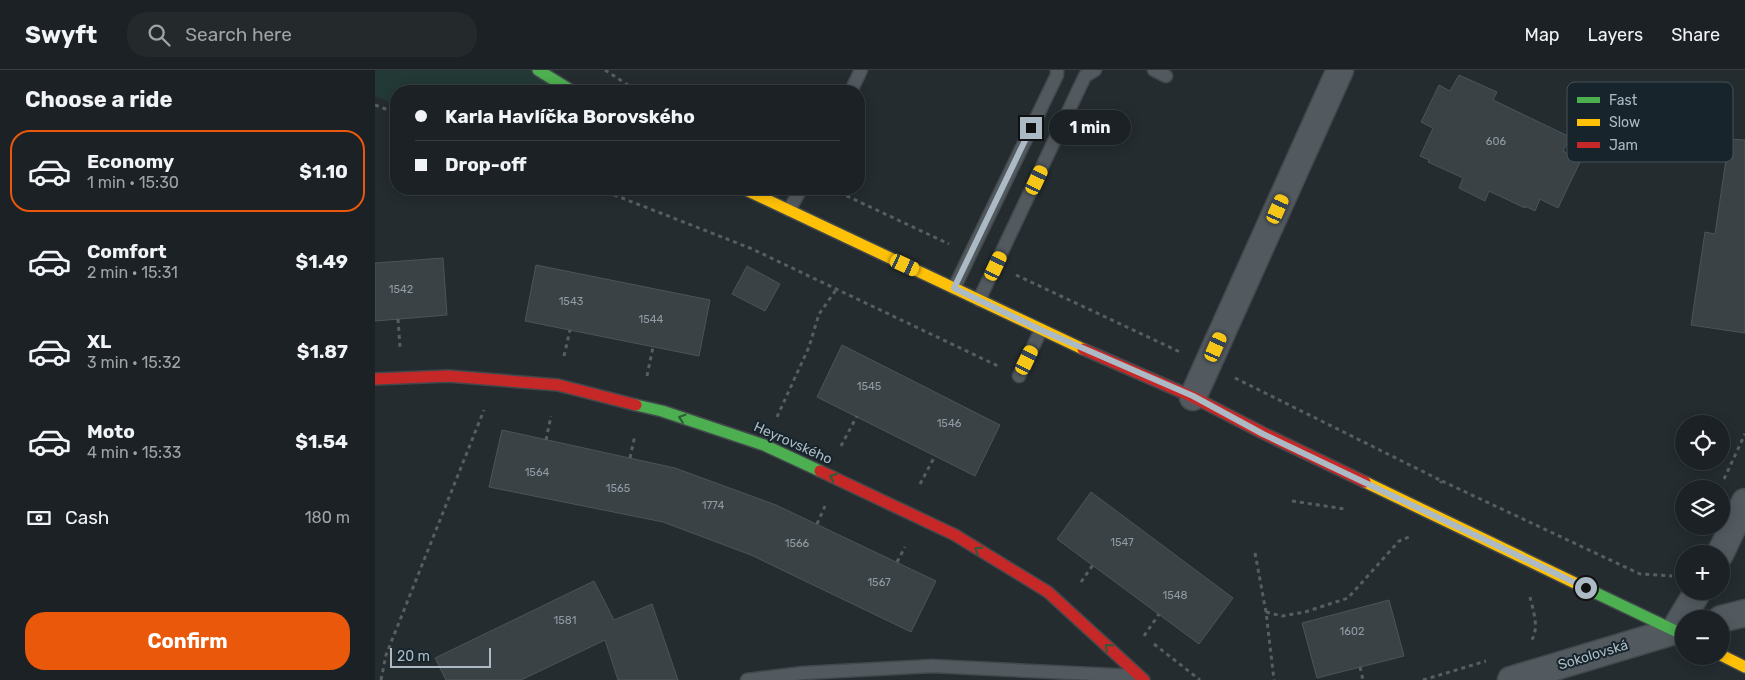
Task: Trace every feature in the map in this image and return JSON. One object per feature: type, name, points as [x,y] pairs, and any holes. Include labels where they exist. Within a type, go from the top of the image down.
[{"type":"street","points":[[537,70],[562,85]]},
{"type":"street","points":[[1193,396],[1340,70]]},
{"type":"street","points":[[757,195],[1041,330],[1193,396],[1263,434],[1675,628]]},
{"type":"street","name":"Heyrovského","points":[[375,379],[448,376],[558,385],[662,411],[764,445],[955,535],[1048,592],[1142,678]]},
{"type":"street","points":[[1724,545],[1745,502]]},
{"type":"street","points":[[1730,617],[1745,613]]},
{"type":"street","name":"Sokolovská","points":[[1511,680],[1675,633]]},
{"type":"street","points":[[1730,660],[1745,667]]},
{"type":"lane","points":[[554,80],[564,70]]},
{"type":"lane","points":[[854,85],[861,70]]},
{"type":"lane","points":[[954,288],[1057,75],[1057,70]]},
{"type":"lane","points":[[979,300],[1085,76],[1095,70]]},
{"type":"lane","points":[[789,210],[798,195]]},
{"type":"lane","points":[[1019,376],[1041,330]]},
{"type":"lane","points":[[747,680],[803,672],[932,666],[1142,678]]},
{"type":"path","points":[[605,70],[628,85]]},
{"type":"path","points":[[375,105],[390,111]]},
{"type":"path","points":[[614,195],[751,248],[1019,376]]},
{"type":"path","points":[[775,422],[809,347],[819,314],[836,290]]},
{"type":"path","points":[[398,319],[400,350]]},
{"type":"path","points":[[562,361],[570,330]]},
{"type":"path","points":[[646,379],[653,347]]},
{"type":"path","points":[[381,680],[386,655],[487,402]]},
{"type":"path","points":[[546,440],[553,408]]},
{"type":"path","points":[[839,451],[857,416]]},
{"type":"path","points":[[630,458],[637,427]]},
{"type":"path","points":[[1723,480],[1745,434]]},
{"type":"path","points":[[918,487],[935,456]]},
{"type":"path","points":[[1442,480],[1640,574],[1672,576],[1675,574]]},
{"type":"path","points":[[817,524],[828,499]]},
{"type":"path","points":[[1292,501],[1343,508],[1351,512]]},
{"type":"path","points":[[1266,612],[1282,616],[1305,612],[1348,598],[1399,541],[1413,536],[1404,532]]},
{"type":"path","points":[[897,562],[905,546]]},
{"type":"path","points":[[1255,553],[1266,612],[1274,680]]},
{"type":"path","points":[[1078,586],[1093,565]]},
{"type":"path","points":[[1529,644],[1534,637],[1536,622],[1530,595]]},
{"type":"path","points":[[1144,636],[1159,614]]},
{"type":"path","points":[[1423,680],[1487,661]]},
{"type":"path","points":[[1360,667],[1363,680]]},
{"type":"green space","points":[[375,70],[538,70],[554,80],[550,85],[390,85],[390,102],[375,96]]},
{"type":"building","points":[[1459,75],[1497,92],[1493,100],[1567,136],[1567,143],[1563,151],[1567,153],[1567,162],[1580,162],[1558,208],[1540,199],[1535,211],[1489,191],[1485,201],[1459,188],[1463,178],[1428,162],[1429,160],[1420,156],[1433,128],[1421,122],[1439,85],[1450,91]]},
{"type":"building","points":[[1733,139],[1745,140],[1745,333],[1691,325],[1705,232],[1715,234],[1726,162],[1733,162]]},
{"type":"building","points":[[443,258],[447,315],[375,321],[375,263]]},
{"type":"building","points":[[536,265],[710,300],[699,356],[525,321]]},
{"type":"building","points":[[747,266],[780,284],[765,311],[732,294]]},
{"type":"building","points":[[842,345],[1000,425],[975,476],[817,397]]},
{"type":"building","points":[[502,430],[675,468],[776,505],[936,581],[911,632],[751,555],[663,522],[489,487]]},
{"type":"building","points":[[1091,492],[1233,598],[1199,644],[1057,539]]},
{"type":"building","points":[[594,581],[614,620],[652,604],[678,680],[618,680],[605,640],[521,680],[446,680],[435,658]]},
{"type":"building","points":[[1389,600],[1404,656],[1317,678],[1302,623]]},
{"type":"traffic: fast","points":[[538,70],[562,85]]},
{"type":"traffic: fast","points":[[636,405],[662,411],[764,445],[820,471]]},
{"type":"traffic: fast","points":[[1577,584],[1675,631]]},
{"type":"traffic: slow","points":[[757,195],[1083,349]]},
{"type":"traffic: slow","points":[[1365,482],[1577,584]]},
{"type":"traffic: slow","points":[[1730,660],[1745,667]]},
{"type":"traffic: jam","points":[[1083,349],[1193,397],[1365,482]]},
{"type":"traffic: jam","points":[[375,379],[448,376],[558,385],[636,405]]},
{"type":"traffic: jam","points":[[820,471],[955,535],[1048,592],[1144,680]]},
{"type":"route","points":[[1031,128],[954,288],[1041,330],[1193,396],[1263,434],[1586,588]]}]
